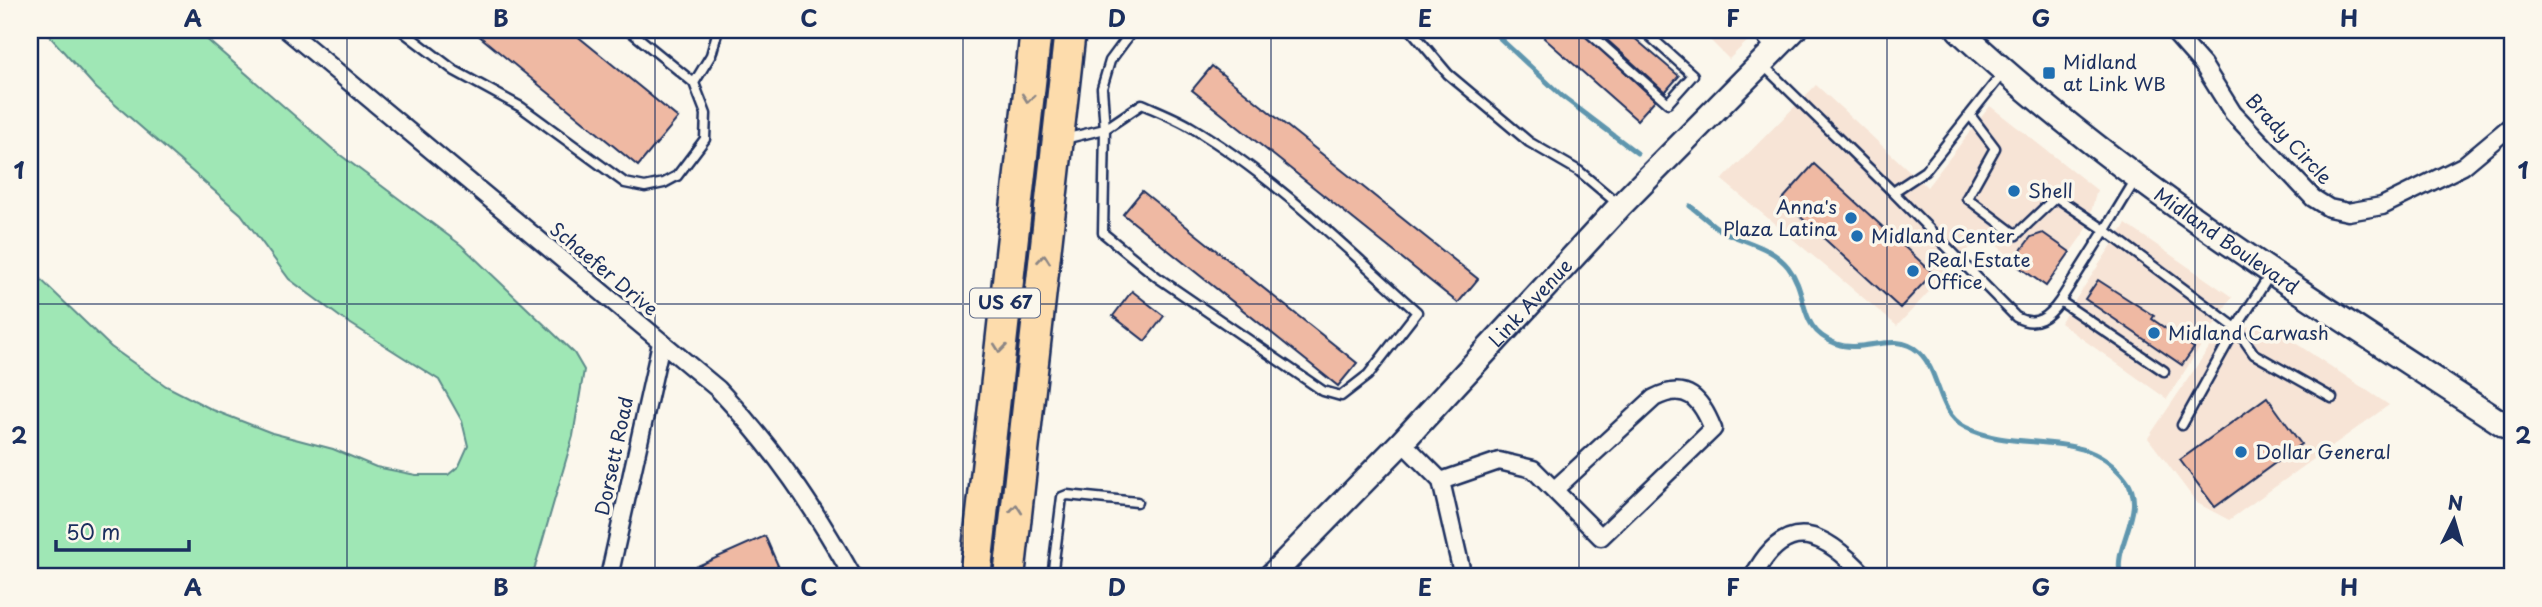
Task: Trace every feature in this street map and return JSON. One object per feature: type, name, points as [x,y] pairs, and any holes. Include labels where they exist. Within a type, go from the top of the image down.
[{"type":"highway","name":"US 67","points":[[975,577],[1036,30]]},
{"type":"highway","name":"US 67","points":[[1009,577],[1070,30]]},
{"type":"street","name":"Schaefer Drive","points":[[287,30],[718,389],[762,436],[811,503],[853,577]]},
{"type":"street","name":"Link Avenue","points":[[1270,577],[1402,442],[1620,206],[1794,30]]},
{"type":"street","name":"Midland Boulevard","points":[[1959,30],[2032,97],[2137,177],[2272,272],[2512,430]]},
{"type":"street","name":"Brady Circle","points":[[2172,30],[2203,65],[2233,113],[2313,198],[2329,208],[2348,212],[2382,206],[2463,166],[2512,125]]},
{"type":"street","name":"Dorsett Road","points":[[609,577],[661,343]]},
{"type":"street","points":[[1441,481],[1499,461],[1533,469],[1601,537],[1713,429],[1706,412],[1682,391],[1670,390],[1654,398],[1555,489]]},
{"type":"street","points":[[1402,442],[1441,481],[1463,577]]},
{"type":"street","points":[[1759,575],[1774,545],[1790,536],[1805,534],[1829,545],[1866,577]]},
{"type":"lane","points":[[401,30],[455,71],[521,107],[625,183],[664,184],[677,176],[705,139],[706,114],[694,83],[629,30]]},
{"type":"lane","points":[[694,83],[711,55],[718,30]]},
{"type":"lane","points":[[1057,141],[1105,129],[1142,104],[1191,127],[1246,166],[1331,234],[1417,312],[1368,375],[1341,396],[1323,391],[1157,276],[1103,233],[1105,129],[1102,88],[1110,61],[1133,30]]},
{"type":"lane","points":[[1411,30],[1448,74],[1529,142],[1579,172],[1620,206]]},
{"type":"lane","points":[[1586,30],[1668,103],[1693,75],[1643,30]]},
{"type":"lane","points":[[1754,30],[1768,57],[1893,192],[2024,322],[2037,322],[2050,316],[2137,177]]},
{"type":"lane","points":[[1893,192],[1925,171],[2004,72]]},
{"type":"lane","points":[[1970,115],[1995,148],[1967,198],[2016,235],[2056,197],[2105,230],[2236,328],[2254,354],[2332,398]]},
{"type":"lane","points":[[2182,425],[2236,328],[2272,272]]},
{"type":"lane","points":[[2060,301],[2164,371]]},
{"type":"lane","points":[[1052,577],[1062,497],[1067,495],[1137,502]]},
{"type":"shaded area","points":[[1700,30],[1759,30],[1729,59]]},
{"type":"shaded area","points":[[1816,85],[1927,187],[1990,106],[2097,190],[2086,230],[2046,287],[1983,234],[1897,326],[1722,180]]},
{"type":"shaded area","points":[[2126,224],[2232,297],[2167,399],[2060,323]]},
{"type":"shaded area","points":[[2265,323],[2389,405],[2229,520],[2197,503],[2148,438],[2219,333]]},
{"type":"green space","points":[[44,30],[196,30],[335,151],[461,245],[574,353],[584,370],[573,436],[532,577],[30,577],[30,269],[111,347],[166,386],[213,410],[272,433],[333,449],[376,467],[416,475],[448,475],[459,466],[468,446],[462,421],[439,380],[340,317],[289,279],[241,214],[96,88]]},
{"type":"building","points":[[472,30],[570,30],[678,118],[638,166]]},
{"type":"building","points":[[1551,30],[1580,30],[1655,100],[1637,120],[1544,38]]},
{"type":"building","points":[[1596,30],[1625,30],[1679,76],[1665,92]]},
{"type":"building","points":[[1212,66],[1478,279],[1458,303],[1192,90]]},
{"type":"building","name":"Midland Center","points":[[1814,164],[1933,273],[1900,308],[1782,200]]},
{"type":"building","points":[[1142,191],[1357,363],[1338,386],[1123,214]]},
{"type":"building","points":[[2043,233],[2070,252],[2046,286],[2012,262],[2031,237]]},
{"type":"building","name":"Midland Carwash","points":[[2098,280],[2154,316],[2152,319],[2194,348],[2182,365],[2085,299]]},
{"type":"building","points":[[1132,291],[1164,316],[1145,341],[1113,316]]},
{"type":"building","name":"Dollar General","points":[[2267,397],[2301,444],[2215,507],[2180,460]]},
{"type":"building","points":[[765,536],[783,577],[673,577]]},
{"type":"waterway","points":[[1491,30],[1562,96],[1637,153]]},
{"type":"waterway","points":[[1690,206],[1720,229],[1767,250],[1782,260],[1795,278],[1809,320],[1824,338],[1847,346],[1900,343],[1919,352],[1932,371],[1949,412],[1965,427],[2007,439],[2070,446],[2090,452],[2109,463],[2126,480],[2134,503],[2121,553],[2121,577]]},
{"type":"place","name":"Midland at Link WB","points":[[2049,73]]},
{"type":"place","name":"Shell","points":[[2014,191]]},
{"type":"place","name":"Anna's Plaza Latina","points":[[1851,218]]},
{"type":"place","name":"Midland Center","points":[[1857,236]]},
{"type":"place","name":"Real Estate Office","points":[[1913,271]]},
{"type":"place","name":"Midland Carwash","points":[[2154,333]]},
{"type":"place","name":"Dollar General","points":[[2241,452]]}]
